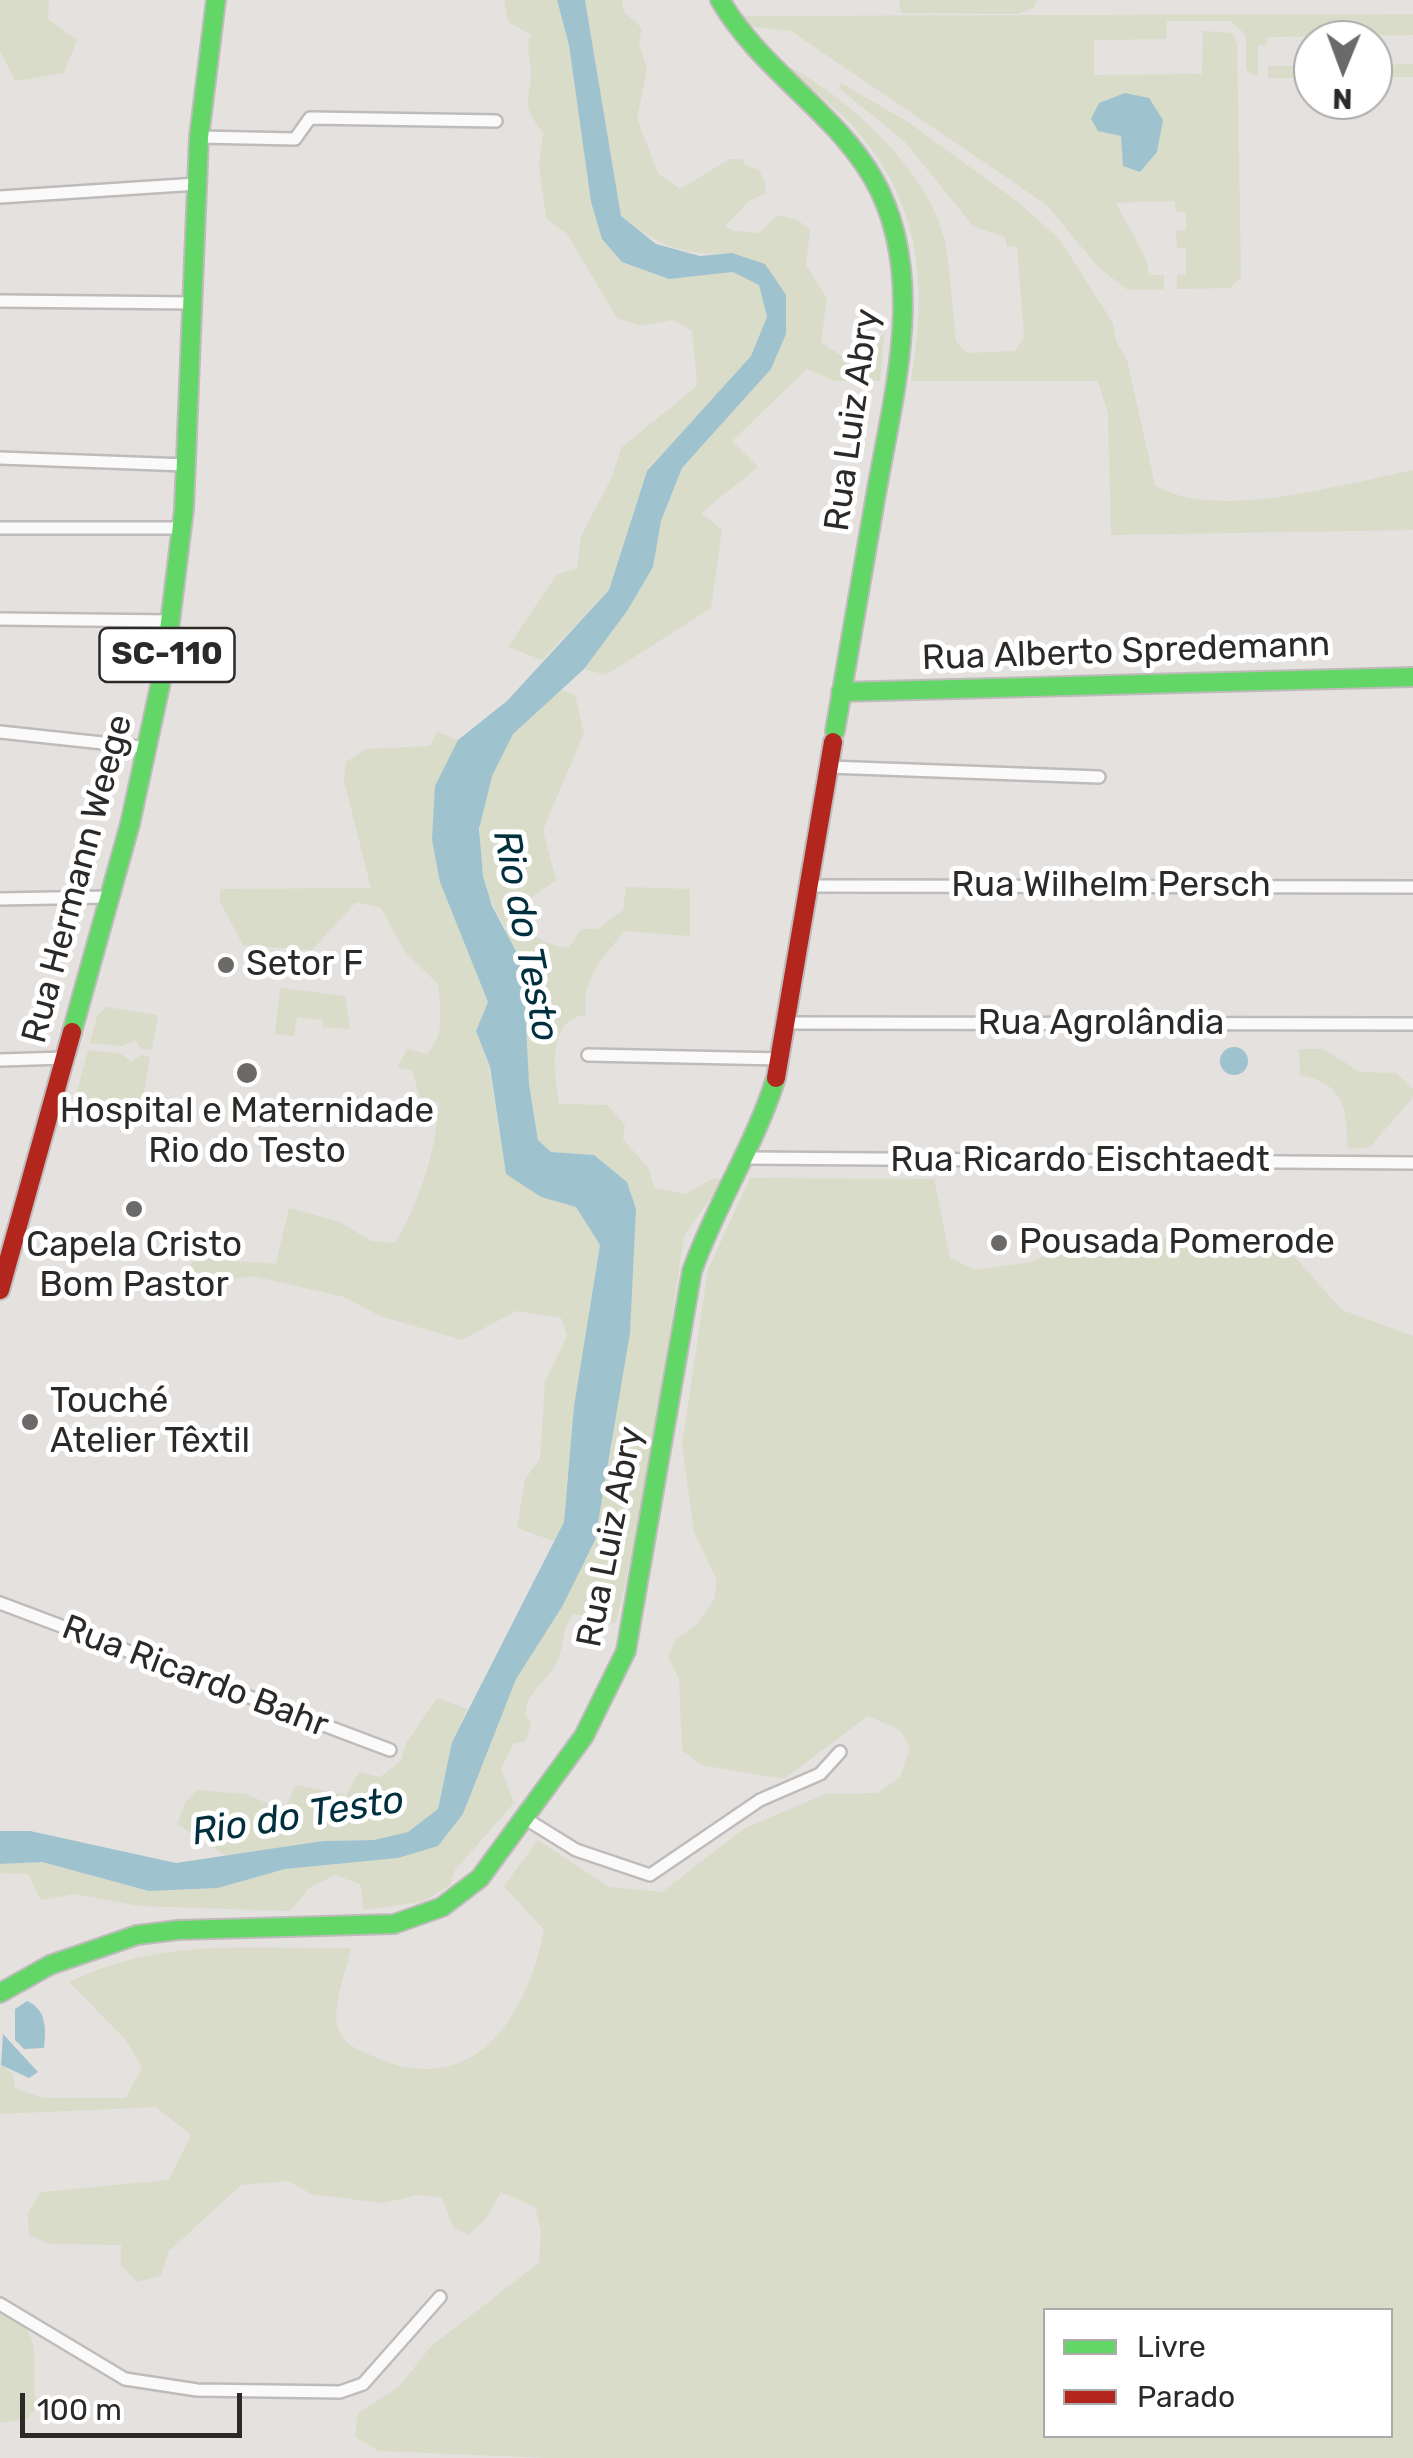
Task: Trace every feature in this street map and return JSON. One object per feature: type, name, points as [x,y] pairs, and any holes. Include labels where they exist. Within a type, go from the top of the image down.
[{"type":"street","name":"Rua Hermann Weege","points":[[0,1290],[149,748],[172,620],[186,465],[199,137],[216,0]]},
{"type":"street","name":"Rua Luiz Abry","points":[[0,1993],[78,1950],[148,1930],[186,1926],[366,1928],[416,1920],[469,1890],[526,1820],[588,1730],[626,1652],[692,1271],[712,1218],[746,1158],[782,1059],[901,346],[904,308],[894,218],[864,161],[762,62],[720,0]]},
{"type":"street","points":[[199,137],[295,139],[310,118],[496,121]]},
{"type":"street","points":[[0,196],[196,184]]},
{"type":"street","points":[[0,301],[192,303]]},
{"type":"street","points":[[0,458],[186,465]]},
{"type":"street","points":[[0,528],[182,528]]},
{"type":"street","points":[[0,618],[172,620]]},
{"type":"street","name":"Rua Alberto Spredemann","points":[[841,692],[1413,677]]},
{"type":"street","points":[[0,732],[149,748]]},
{"type":"street","points":[[829,767],[1099,777]]},
{"type":"street","name":"Rua Wilhelm Persch","points":[[810,886],[1413,886]]},
{"type":"street","points":[[0,900],[109,897]]},
{"type":"street","name":"Rua Agrolândia","points":[[788,1023],[1413,1024]]},
{"type":"street","points":[[588,1055],[782,1059]]},
{"type":"street","points":[[0,1060],[64,1058]]},
{"type":"street","name":"Rua Ricardo Eischtaedt","points":[[746,1158],[1413,1163]]},
{"type":"street","name":"Rua Ricardo Bahr","points":[[0,1603],[390,1750]]},
{"type":"street","points":[[526,1820],[576,1850],[650,1875],[760,1800],[820,1774],[840,1752]]},
{"type":"street","points":[[0,2304],[125,2379],[198,2390],[340,2392],[363,2384],[440,2297]]},
{"type":"green space","points":[[0,0],[49,0],[48,19],[77,40],[64,73],[15,81],[0,50]]},
{"type":"green space","points":[[504,0],[557,0],[569,45],[591,202],[602,239],[622,262],[669,279],[733,272],[760,285],[767,317],[751,356],[647,471],[609,590],[542,660],[508,647],[557,574],[577,569],[581,536],[612,477],[621,448],[697,386],[692,331],[673,320],[641,326],[617,318],[567,234],[546,218],[539,166],[543,132],[528,107],[531,35],[508,22]]},
{"type":"green space","points":[[585,0],[622,0],[624,12],[642,28],[639,43],[647,69],[637,119],[658,173],[680,189],[730,159],[742,159],[745,165],[759,170],[766,185],[764,194],[750,200],[725,226],[733,231],[759,233],[778,215],[797,220],[810,229],[806,265],[827,298],[821,342],[858,367],[871,360],[875,342],[884,334],[880,381],[835,381],[807,369],[732,441],[758,467],[701,513],[722,530],[711,608],[606,675],[584,669],[653,567],[661,521],[682,468],[771,369],[786,334],[786,295],[732,253],[700,253],[672,247],[621,216]]},
{"type":"green space","points":[[899,0],[1037,0],[1034,7],[1018,14],[901,13]]},
{"type":"green space","points":[[1413,14],[1413,35],[1393,35],[1393,20],[1293,20],[1293,37],[1268,37],[1267,45],[1258,45],[1258,77],[1246,70],[1246,35],[1231,21],[1167,21],[1166,39],[1094,40],[1094,75],[1202,74],[1203,31],[1232,33],[1237,44],[1241,277],[1230,288],[1177,289],[1177,275],[1186,274],[1186,248],[1177,248],[1176,231],[1186,230],[1186,212],[1176,212],[1175,201],[1116,203],[1146,259],[1149,275],[1164,275],[1164,289],[1128,290],[1098,267],[1047,205],[791,31],[748,26],[741,16]]},
{"type":"green space","points":[[782,63],[857,114],[904,163],[922,189],[937,215],[945,242],[956,342],[967,353],[1015,351],[1024,337],[1017,246],[1007,247],[1005,237],[974,227],[904,141],[839,88],[841,83],[908,122],[1018,202],[1060,240],[1113,323],[1116,341],[1127,360],[1155,485],[1180,496],[1211,501],[1245,500],[1281,497],[1413,470],[1413,530],[1111,535],[1108,413],[1098,381],[911,381],[919,310],[918,276],[905,213],[874,153],[851,124]]},
{"type":"green space","points":[[1393,64],[1413,64],[1413,77],[1393,77]]},
{"type":"green space","points":[[1268,66],[1293,66],[1293,78],[1268,78]]},
{"type":"green space","points":[[561,690],[575,695],[584,733],[543,830],[556,880],[533,896],[523,913],[530,929],[545,942],[569,948],[581,929],[598,929],[623,910],[626,887],[690,889],[690,936],[624,931],[608,951],[590,980],[586,1015],[564,1026],[558,1037],[555,1064],[559,1104],[607,1105],[625,1125],[623,1139],[649,1169],[654,1188],[685,1194],[714,1178],[723,1180],[684,1236],[646,1491],[616,1623],[574,1614],[554,1667],[527,1705],[525,1714],[531,1722],[526,1741],[513,1744],[501,1769],[514,1803],[455,1870],[450,1885],[422,1902],[364,1910],[360,1884],[335,1875],[309,1888],[290,1911],[139,1906],[75,1894],[41,1900],[28,1874],[0,1873],[0,1864],[42,1862],[149,1891],[218,1888],[285,1869],[398,1858],[438,1846],[463,1814],[516,1678],[562,1608],[630,1333],[636,1209],[627,1182],[594,1155],[551,1152],[538,1140],[505,926],[485,880],[480,828],[490,777],[501,753],[520,726]]},
{"type":"green space","points":[[437,732],[458,740],[435,786],[472,958],[488,1002],[476,1031],[489,1067],[506,1173],[541,1197],[576,1207],[600,1244],[574,1406],[564,1522],[554,1541],[517,1528],[525,1479],[540,1459],[545,1382],[567,1336],[561,1318],[516,1311],[462,1340],[380,1316],[344,1297],[253,1276],[205,1284],[190,1265],[199,1258],[276,1264],[289,1208],[340,1222],[371,1241],[395,1243],[412,1210],[430,1157],[439,1103],[420,1098],[412,1070],[397,1068],[407,1049],[427,1054],[433,1047],[440,1021],[438,984],[405,952],[381,908],[356,902],[312,950],[243,945],[219,900],[221,889],[371,888],[344,780],[346,762],[366,749],[430,746]]},
{"type":"green space","points":[[280,988],[345,996],[350,1029],[323,1027],[323,1020],[297,1017],[294,1036],[275,1034]]},
{"type":"green space","points":[[106,1007],[158,1015],[152,1050],[142,1049],[135,1041],[122,1046],[90,1043],[97,1016]]},
{"type":"green space","points":[[1299,1049],[1323,1049],[1360,1072],[1396,1073],[1413,1089],[1413,1097],[1370,1147],[1348,1149],[1340,1100],[1327,1085],[1300,1075]]},
{"type":"green space","points":[[88,1050],[121,1054],[131,1062],[141,1055],[150,1057],[140,1115],[74,1103]]},
{"type":"green space","points":[[750,1178],[934,1179],[950,1258],[976,1270],[1031,1262],[1083,1238],[1246,1238],[1292,1254],[1342,1310],[1413,1336],[1413,2458],[549,2458],[379,2451],[355,2437],[358,2413],[399,2387],[431,2346],[539,2263],[541,2231],[535,2207],[501,2192],[485,2220],[468,2235],[453,2227],[442,2198],[418,2195],[383,2203],[311,2194],[289,2181],[241,2185],[168,2252],[161,2276],[137,2282],[121,2265],[121,2245],[50,2244],[29,2235],[28,2212],[41,2192],[169,2180],[191,2135],[156,2107],[0,2114],[0,2064],[12,2073],[15,2088],[42,2098],[126,2098],[142,2067],[125,2039],[69,1982],[104,1967],[173,1952],[207,1948],[351,1948],[337,2006],[342,2037],[375,2057],[410,2068],[441,2068],[467,2059],[490,2043],[524,1993],[544,1930],[504,1886],[538,1840],[609,1887],[662,1892],[745,1828],[826,1794],[878,1793],[900,1777],[910,1747],[900,1730],[868,1716],[784,1779],[701,1765],[682,1750],[679,1679],[668,1657],[676,1639],[696,1625],[714,1600],[717,1580],[694,1532],[682,1445],[708,1270]]},
{"type":"green space","points":[[437,1698],[467,1709],[452,1742],[438,1809],[408,1832],[374,1840],[323,1841],[229,1858],[177,1824],[186,1801],[198,1790],[245,1794],[284,1810],[296,1785],[346,1795],[359,1772],[380,1777],[401,1761],[406,1743]]},
{"type":"green space","points":[[0,2314],[26,2328],[31,2339],[37,2406],[27,2419],[0,2423]]},
{"type":"water","points":[[557,0],[585,0],[621,216],[656,244],[700,256],[732,253],[765,264],[786,295],[786,334],[771,369],[682,468],[661,521],[653,567],[627,611],[584,669],[513,734],[492,776],[479,829],[483,876],[492,906],[517,953],[524,987],[529,1084],[538,1140],[551,1152],[594,1155],[627,1182],[636,1209],[630,1333],[595,1540],[562,1607],[516,1679],[463,1814],[438,1846],[398,1858],[285,1869],[218,1888],[149,1891],[42,1862],[0,1864],[0,1831],[30,1831],[176,1863],[323,1841],[374,1840],[408,1832],[438,1809],[452,1742],[564,1522],[574,1406],[600,1245],[576,1207],[541,1197],[506,1174],[490,1067],[476,1031],[488,1002],[440,882],[432,840],[435,786],[458,740],[507,701],[609,590],[647,471],[751,356],[767,317],[759,285],[733,272],[669,279],[622,262],[602,239],[591,202],[569,45]]},
{"type":"water","points":[[1125,93],[1149,98],[1163,120],[1157,152],[1140,172],[1123,166],[1121,136],[1098,131],[1091,119],[1099,103]]},
{"type":"water","points":[[1234,1047],[1244,1051],[1248,1061],[1244,1071],[1234,1075],[1224,1071],[1220,1061],[1224,1051]]},
{"type":"water","points":[[27,2001],[42,2015],[44,2048],[24,2049],[15,2040],[15,2009]]},
{"type":"water","points":[[3,2034],[38,2072],[29,2078],[1,2065]]},
{"type":"traffic: fast","points":[[72,1032],[130,824],[165,663],[184,509],[199,137],[216,0]]},
{"type":"traffic: fast","points":[[720,0],[756,48],[857,154],[890,216],[900,256],[903,298],[896,383],[835,731]]},
{"type":"traffic: fast","points":[[841,692],[1413,677]]},
{"type":"traffic: fast","points":[[0,1993],[50,1965],[137,1935],[178,1930],[394,1924],[442,1907],[480,1878],[584,1736],[626,1651],[692,1271],[776,1078]]},
{"type":"traffic: jam","points":[[776,1078],[833,742]]},
{"type":"traffic: jam","points":[[0,1290],[72,1032]]},
{"type":"place","name":"Setor F","points":[[226,965]]},
{"type":"place","name":"Hospital e Maternidade Rio do Testo","points":[[247,1073]]},
{"type":"place","name":"Capela Cristo Bom Pastor","points":[[134,1209]]},
{"type":"place","name":"Pousada Pomerode","points":[[999,1243]]},
{"type":"place","name":"Touché Atelier Têxtil","points":[[30,1422]]},
{"type":"water label","name":"Rio do Testo","points":[[525,936]]},
{"type":"water label","name":"Rio do Testo","points":[[298,1817]]}]
